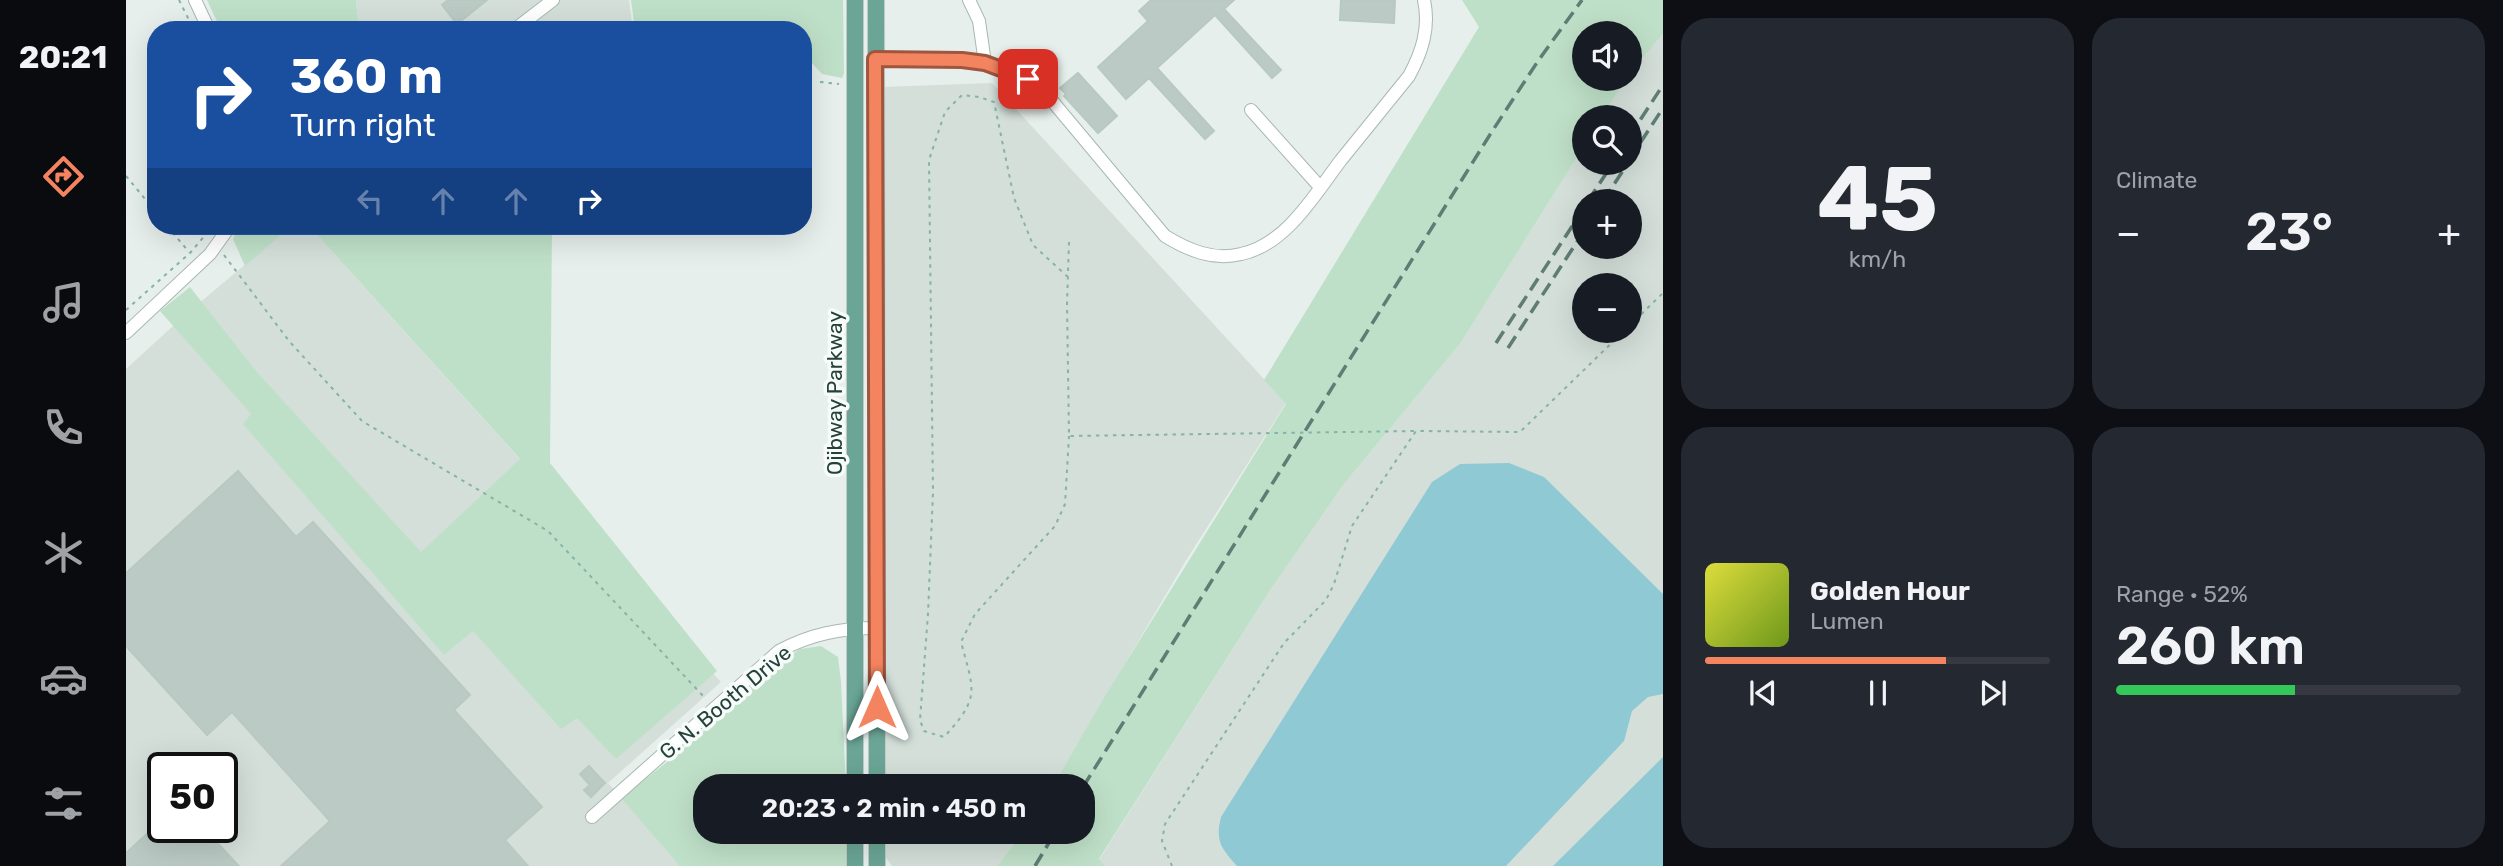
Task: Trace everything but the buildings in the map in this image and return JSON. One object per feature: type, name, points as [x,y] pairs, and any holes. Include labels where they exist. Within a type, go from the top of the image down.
[{"type":"main road","name":"Ojibway Parkway","points":[[855,0],[855,774]]},
{"type":"main road","name":"Ojibway Parkway","points":[[876,0],[877,774]]},
{"type":"main road","points":[[855,844],[855,866]]},
{"type":"main road","points":[[877,844],[877,866]]},
{"type":"street","points":[[195,0],[205,21]]},
{"type":"street","points":[[526,21],[553,0]]},
{"type":"street","points":[[970,0],[979,22],[985,63]]},
{"type":"street","points":[[855,81],[875,65],[962,60],[985,63],[1028,79],[1043,90],[1165,236],[1189,250],[1214,256],[1240,255],[1260,248],[1292,222],[1409,76],[1421,55],[1426,31],[1424,0]]},
{"type":"street","points":[[1251,110],[1320,187]]},
{"type":"street","points":[[129,325],[210,254],[224,235]]},
{"type":"street","name":"G. N. Booth Drive","points":[[592,817],[779,651],[827,631],[877,628]]},
{"type":"path","points":[[179,0],[190,21]]},
{"type":"path","points":[[820,82],[855,81]]},
{"type":"path","points":[[1068,277],[1033,245],[1013,198],[994,102],[962,95],[945,113],[929,160],[933,492],[920,720],[924,731],[944,737],[965,713],[973,687],[961,642],[975,614],[1055,526],[1065,504],[1069,436],[1069,242]]},
{"type":"path","points":[[126,176],[147,201]]},
{"type":"path","points":[[175,235],[190,253]]},
{"type":"path","points":[[126,310],[190,253],[205,235]]},
{"type":"path","points":[[217,246],[289,341],[362,421],[548,531],[714,708]]},
{"type":"path","points":[[1642,313],[1663,293]]},
{"type":"path","points":[[1069,436],[1520,432],[1612,343]]},
{"type":"path","points":[[1172,866],[1162,841],[1165,824],[1283,643],[1326,600],[1334,584],[1352,526],[1416,431]]},
{"type":"shaded area","points":[[356,0],[629,0],[632,21],[358,21]]},
{"type":"shaded area","points":[[1663,34],[1663,866],[1105,866],[1099,860],[1271,589],[1344,484],[1460,344],[1572,165],[1572,175],[1642,175],[1642,105],[1610,105],[1618,91],[1642,91],[1642,59]]},
{"type":"shaded area","points":[[992,83],[1286,403],[1185,562],[1060,774],[884,774],[883,87]]},
{"type":"shaded area","points":[[280,235],[317,235],[721,682],[608,783],[685,866],[126,866],[126,369]]},
{"type":"shaded area","points":[[884,844],[1014,844],[997,866],[892,866],[884,855]]},
{"type":"green space","points":[[207,0],[356,0],[358,21],[217,21]]},
{"type":"green space","points":[[631,0],[843,0],[844,73],[842,78],[822,74],[812,63],[812,21],[634,21]]},
{"type":"green space","points":[[1462,0],[1663,0],[1663,34],[1642,59],[1642,21],[1572,21],[1572,91],[1618,91],[1610,105],[1572,105],[1572,165],[1460,344],[1344,484],[1271,589],[1099,859],[1105,866],[997,866],[1014,844],[1095,844],[1095,774],[1060,774],[1105,696],[1286,404],[1264,380],[1479,27]]},
{"type":"green space","points":[[235,235],[281,235],[245,266],[233,239]]},
{"type":"green space","points":[[317,235],[552,235],[550,463],[717,671],[616,759],[577,718],[561,729],[473,631],[444,655],[243,424],[251,414],[160,311],[190,287],[256,371],[421,552],[520,459]]},
{"type":"green space","points":[[821,646],[838,657],[845,774],[693,774],[693,844],[847,844],[846,866],[680,866],[621,798],[691,743],[768,671],[800,649]]},
{"type":"water","points":[[1509,463],[1544,477],[1663,594],[1663,694],[1648,697],[1632,711],[1624,741],[1506,866],[1237,866],[1219,838],[1221,817],[1432,482],[1460,464]]},
{"type":"water","points":[[1663,757],[1663,866],[1553,866]]},
{"type":"railway","points":[[1091,774],[1491,133],[1582,0]]},
{"type":"railway","points":[[1642,117],[1663,85]]},
{"type":"railway","points":[[1642,140],[1663,108]]},
{"type":"railway","points":[[1596,189],[1605,175]]},
{"type":"railway","points":[[1611,189],[1620,175]]},
{"type":"railway","points":[[1496,343],[1572,226]]},
{"type":"railway","points":[[1508,348],[1572,249]]},
{"type":"railway","points":[[1035,866],[1048,844]]},
{"type":"route","points":[[877,707],[875,59],[962,60],[985,63],[1028,79]]}]
